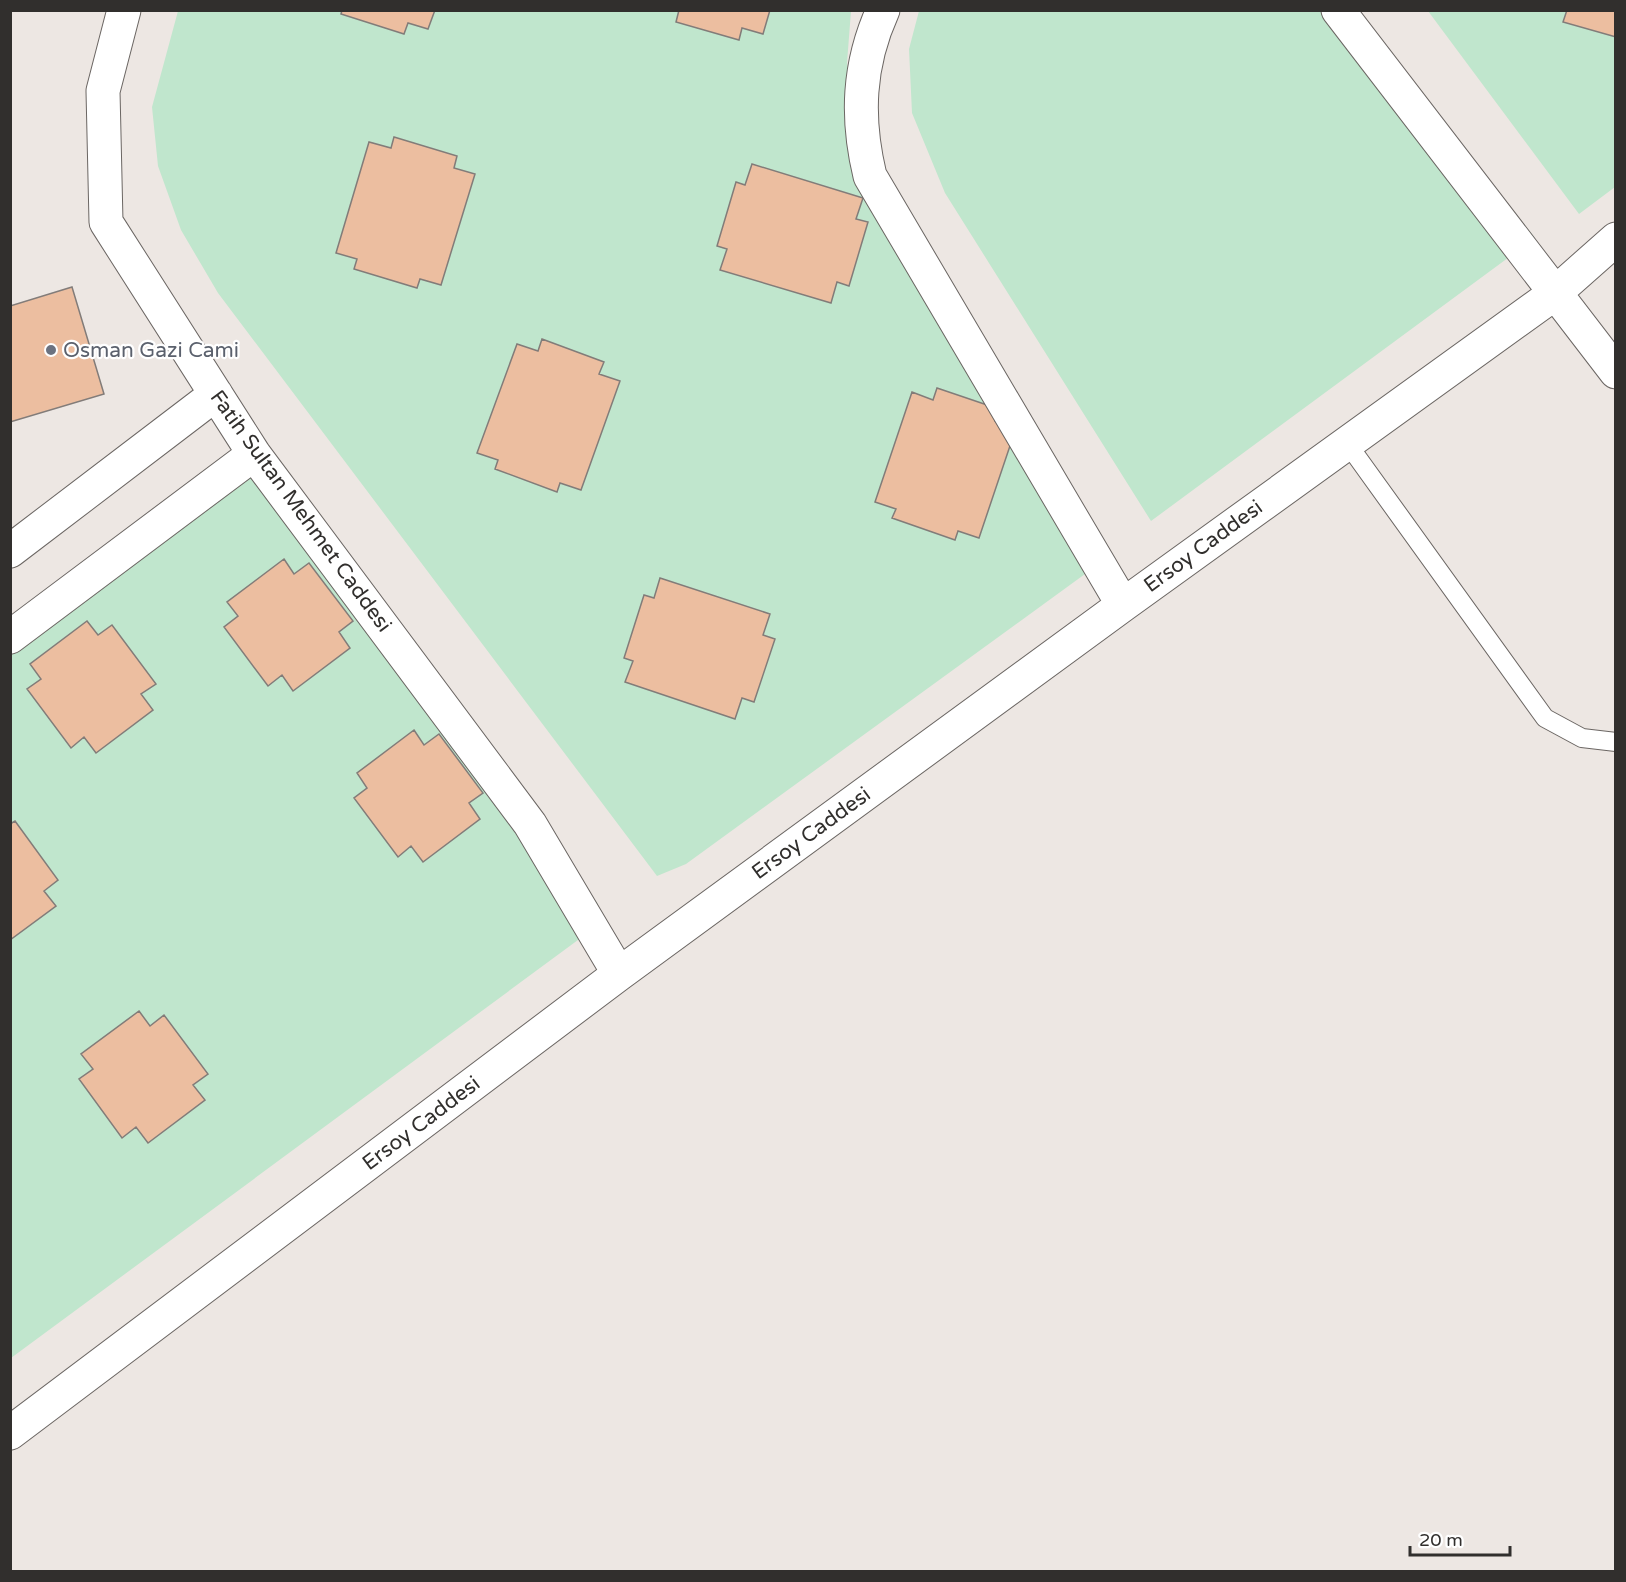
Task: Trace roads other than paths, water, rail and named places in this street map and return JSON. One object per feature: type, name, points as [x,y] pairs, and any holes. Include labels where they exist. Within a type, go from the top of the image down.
[{"type":"street","name":"Fatih Sultan Mehmet Caddesi","points":[[124,10],[103,92],[106,222],[254,454],[530,824],[619,974]]},
{"type":"street","points":[[883,10],[866,58],[860,86],[862,147],[870,176],[1123,605]]},
{"type":"street","points":[[1338,10],[1616,372]]},
{"type":"street","name":"Ersoy Caddesi","points":[[10,1433],[619,974],[1347,442],[1554,294],[1616,239]]},
{"type":"street","points":[[10,551],[216,394]]},
{"type":"street","points":[[10,637],[254,454]]},
{"type":"lane","points":[[1347,442],[1545,718],[1582,738],[1616,742]]},
{"type":"place","name":"Osman Gazi Cami","points":[[51,350]]}]
